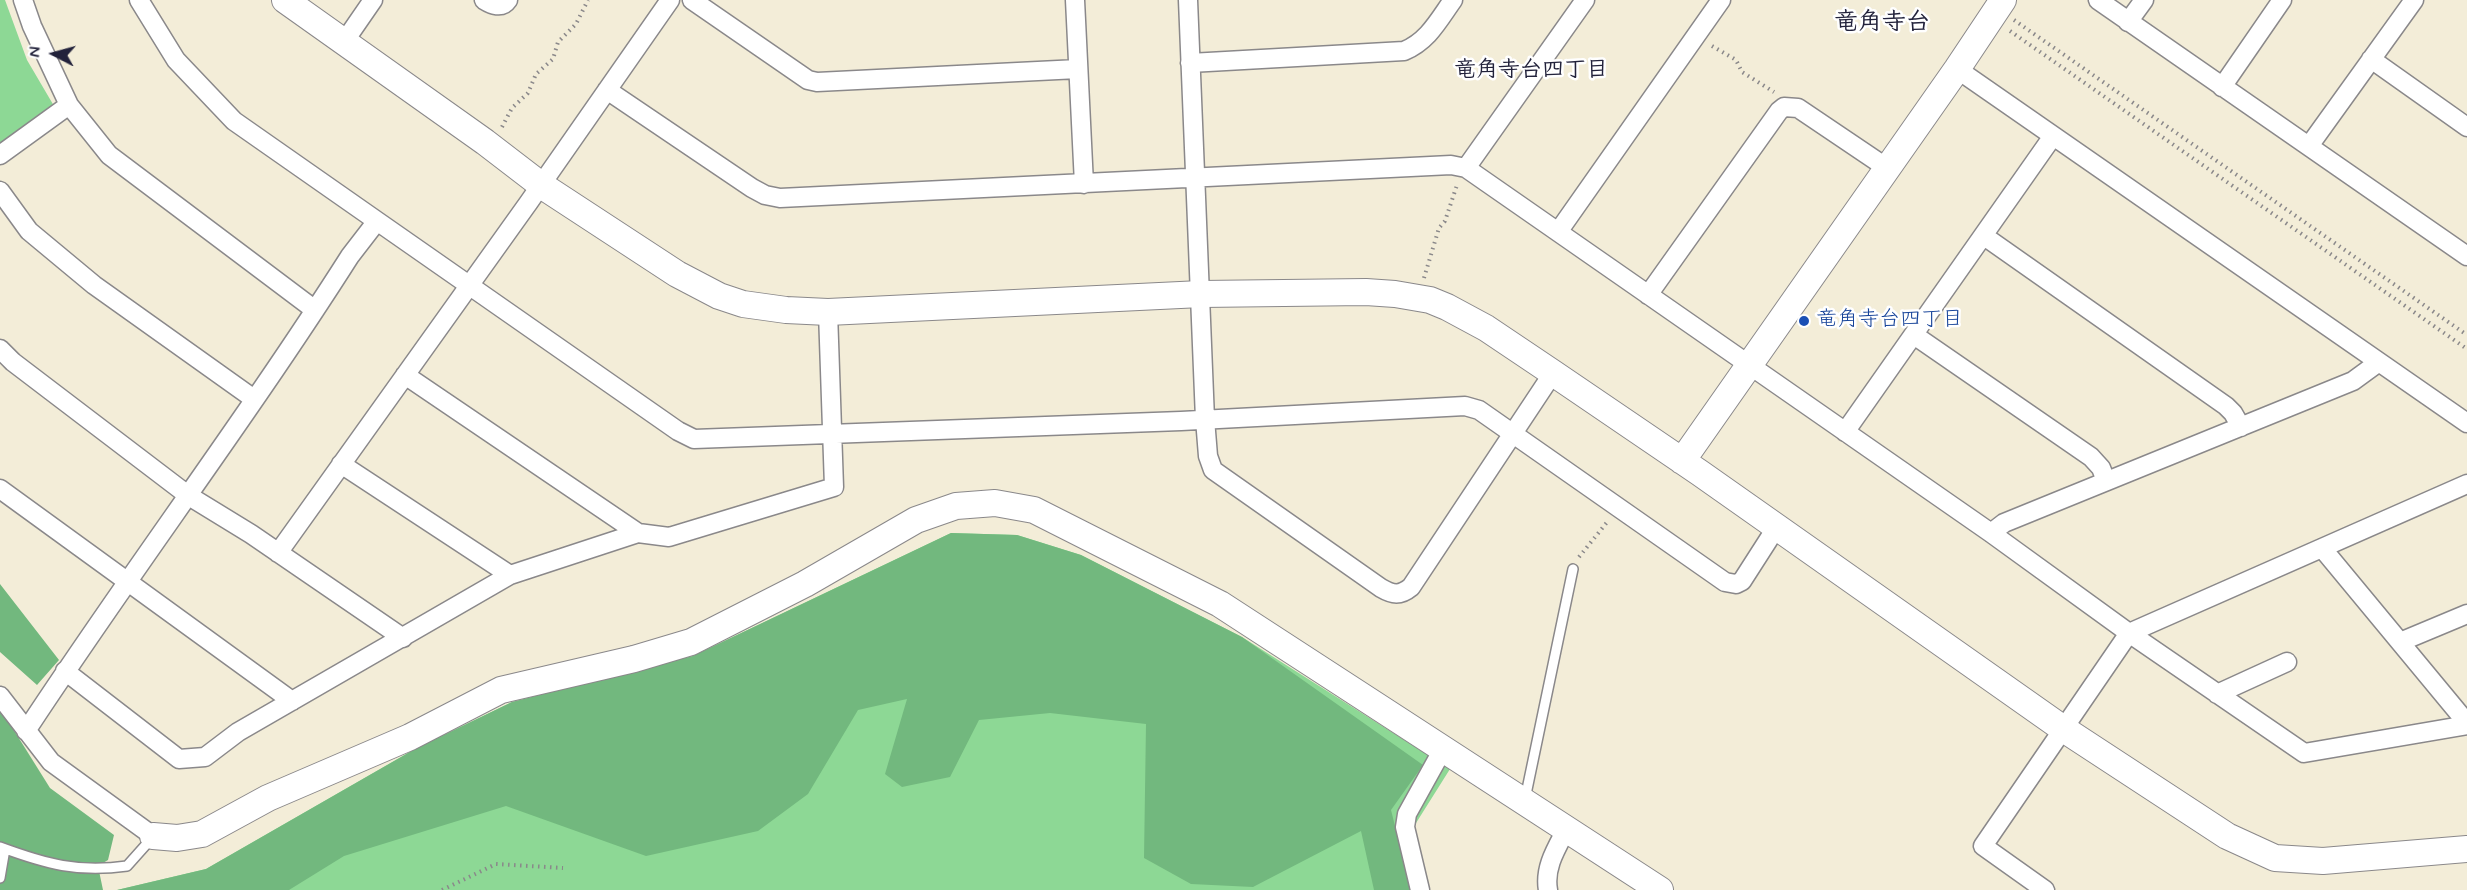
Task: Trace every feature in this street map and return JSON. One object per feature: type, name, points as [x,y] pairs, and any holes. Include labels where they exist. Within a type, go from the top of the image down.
[{"type":"street","points":[[139,0],[176,60],[234,121],[686,436],[706,440],[1465,406],[1479,410],[1725,582],[1736,584],[1742,581],[1776,528]]},
{"type":"street","points":[[285,0],[485,142],[541,185],[677,274],[719,296],[758,307],[828,312],[1202,294],[1366,292],[1430,300],[1464,316],[1553,373],[1682,460],[2062,728],[2227,836],[2275,858],[2323,861],[2467,849]]},
{"type":"street","points":[[344,42],[373,0]]},
{"type":"street","points":[[484,0],[491,5],[499,6],[508,0]]},
{"type":"street","points":[[278,553],[670,0]]},
{"type":"street","points":[[692,0],[808,80],[817,82],[1078,69]]},
{"type":"street","points":[[1075,0],[1084,184]]},
{"type":"street","points":[[1188,0],[1202,294],[1205,419],[1208,456],[1220,477],[1381,588],[1397,595],[1404,593],[1411,587],[1553,373]]},
{"type":"street","points":[[1190,63],[1404,51],[1427,38],[1453,0]]},
{"type":"street","points":[[1466,168],[1585,0]]},
{"type":"street","points":[[1558,232],[1721,0]]},
{"type":"street","points":[[2098,0],[2467,256]]},
{"type":"street","points":[[2128,22],[2144,0]]},
{"type":"street","points":[[2222,87],[2282,0]]},
{"type":"street","points":[[2309,146],[2414,0]]},
{"type":"street","points":[[26,1],[32,26],[69,105],[109,155],[315,310]]},
{"type":"street","points":[[1682,460],[1957,69],[2006,8]]},
{"type":"street","points":[[2371,59],[2467,127]]},
{"type":"street","points":[[1957,69],[2467,423]]},
{"type":"street","points":[[607,90],[752,188],[765,195],[780,198],[1451,165],[1466,168],[2304,753],[2467,724],[2322,548]]},
{"type":"street","points":[[0,155],[69,105]]},
{"type":"street","points":[[1648,295],[1784,107],[1798,108],[1887,168]]},
{"type":"street","points":[[1845,432],[2053,136]]},
{"type":"street","points":[[0,191],[29,231],[94,285],[254,399]]},
{"type":"street","points":[[26,731],[65,671],[189,496],[350,256],[377,220]]},
{"type":"street","points":[[1984,236],[2226,406],[2233,412],[2241,426]]},
{"type":"street","points":[[65,671],[179,759],[205,757],[238,732],[510,575],[638,534],[669,537],[834,487],[828,312]]},
{"type":"street","points":[[1914,335],[2091,457],[2101,468],[2106,481]]},
{"type":"street","points":[[0,349],[13,362],[189,496],[251,534],[403,638]]},
{"type":"street","points":[[1991,533],[2004,523],[2353,381],[2379,362]]},
{"type":"street","points":[[405,375],[638,534]]},
{"type":"street","points":[[341,464],[510,575]]},
{"type":"street","points":[[2045,890],[1983,846],[2129,633],[2467,484]]},
{"type":"street","points":[[0,489],[292,701]]},
{"type":"street","points":[[0,696],[51,762],[153,836],[177,838],[202,834],[268,798],[410,738],[501,690],[634,659],[692,642],[805,584],[916,520],[956,506],[995,503],[1034,510],[1220,604],[1524,804],[1660,890]]},
{"type":"street","points":[[2400,642],[2467,614]]},
{"type":"street","points":[[2217,694],[2287,662]]},
{"type":"street","points":[[1420,890],[1405,827],[1407,814],[1443,749]]},
{"type":"street","points":[[1548,890],[1546,882],[1549,863],[1566,830]]},
{"type":"lane","points":[[1524,804],[1574,565]]},
{"type":"lane","points":[[0,878],[2,848],[70,868],[101,870],[127,866],[153,836]]},
{"type":"path","points":[[501,130],[512,108],[528,93],[536,74],[553,58],[558,42],[576,24],[588,0]]},
{"type":"path","points":[[2006,8],[2467,334]]},
{"type":"path","points":[[2005,28],[2467,349]]},
{"type":"path","points":[[1695,37],[1736,60],[1742,72],[1775,93],[1784,107]]},
{"type":"path","points":[[1423,283],[1424,272],[1439,228],[1446,221],[1458,179],[1466,168]]},
{"type":"path","points":[[1574,565],[1611,516]]},
{"type":"path","points":[[442,890],[496,864],[563,868]]},
{"type":"green space","points":[[0,0],[5,0],[27,60],[54,106],[0,144]]},
{"type":"green space","points":[[951,533],[1017,535],[1081,555],[1242,637],[1450,769],[1411,831],[1429,890],[117,890],[206,869],[415,749],[512,702],[693,656]]},
{"type":"green space","points":[[951,533],[1017,535],[1081,555],[1242,637],[1423,765],[1391,810],[1411,890],[1374,890],[1361,831],[1253,887],[1191,884],[1144,858],[1146,724],[1050,713],[979,720],[950,777],[902,787],[885,774],[907,699],[858,710],[808,794],[758,831],[646,856],[506,806],[344,856],[289,890],[117,890],[206,869],[415,749],[512,702],[693,656]]},
{"type":"green space","points":[[0,584],[59,660],[37,685],[0,652]]},
{"type":"green space","points":[[0,708],[50,788],[114,835],[108,860],[98,866],[103,890],[0,890]]},
{"type":"place","name":"竜角寺台四丁目","points":[[1804,321]]},
{"type":"district","name":"竜角寺台","points":[[1882,24]]},
{"type":"district","name":"竜角寺台四丁目","points":[[1531,71]]}]
